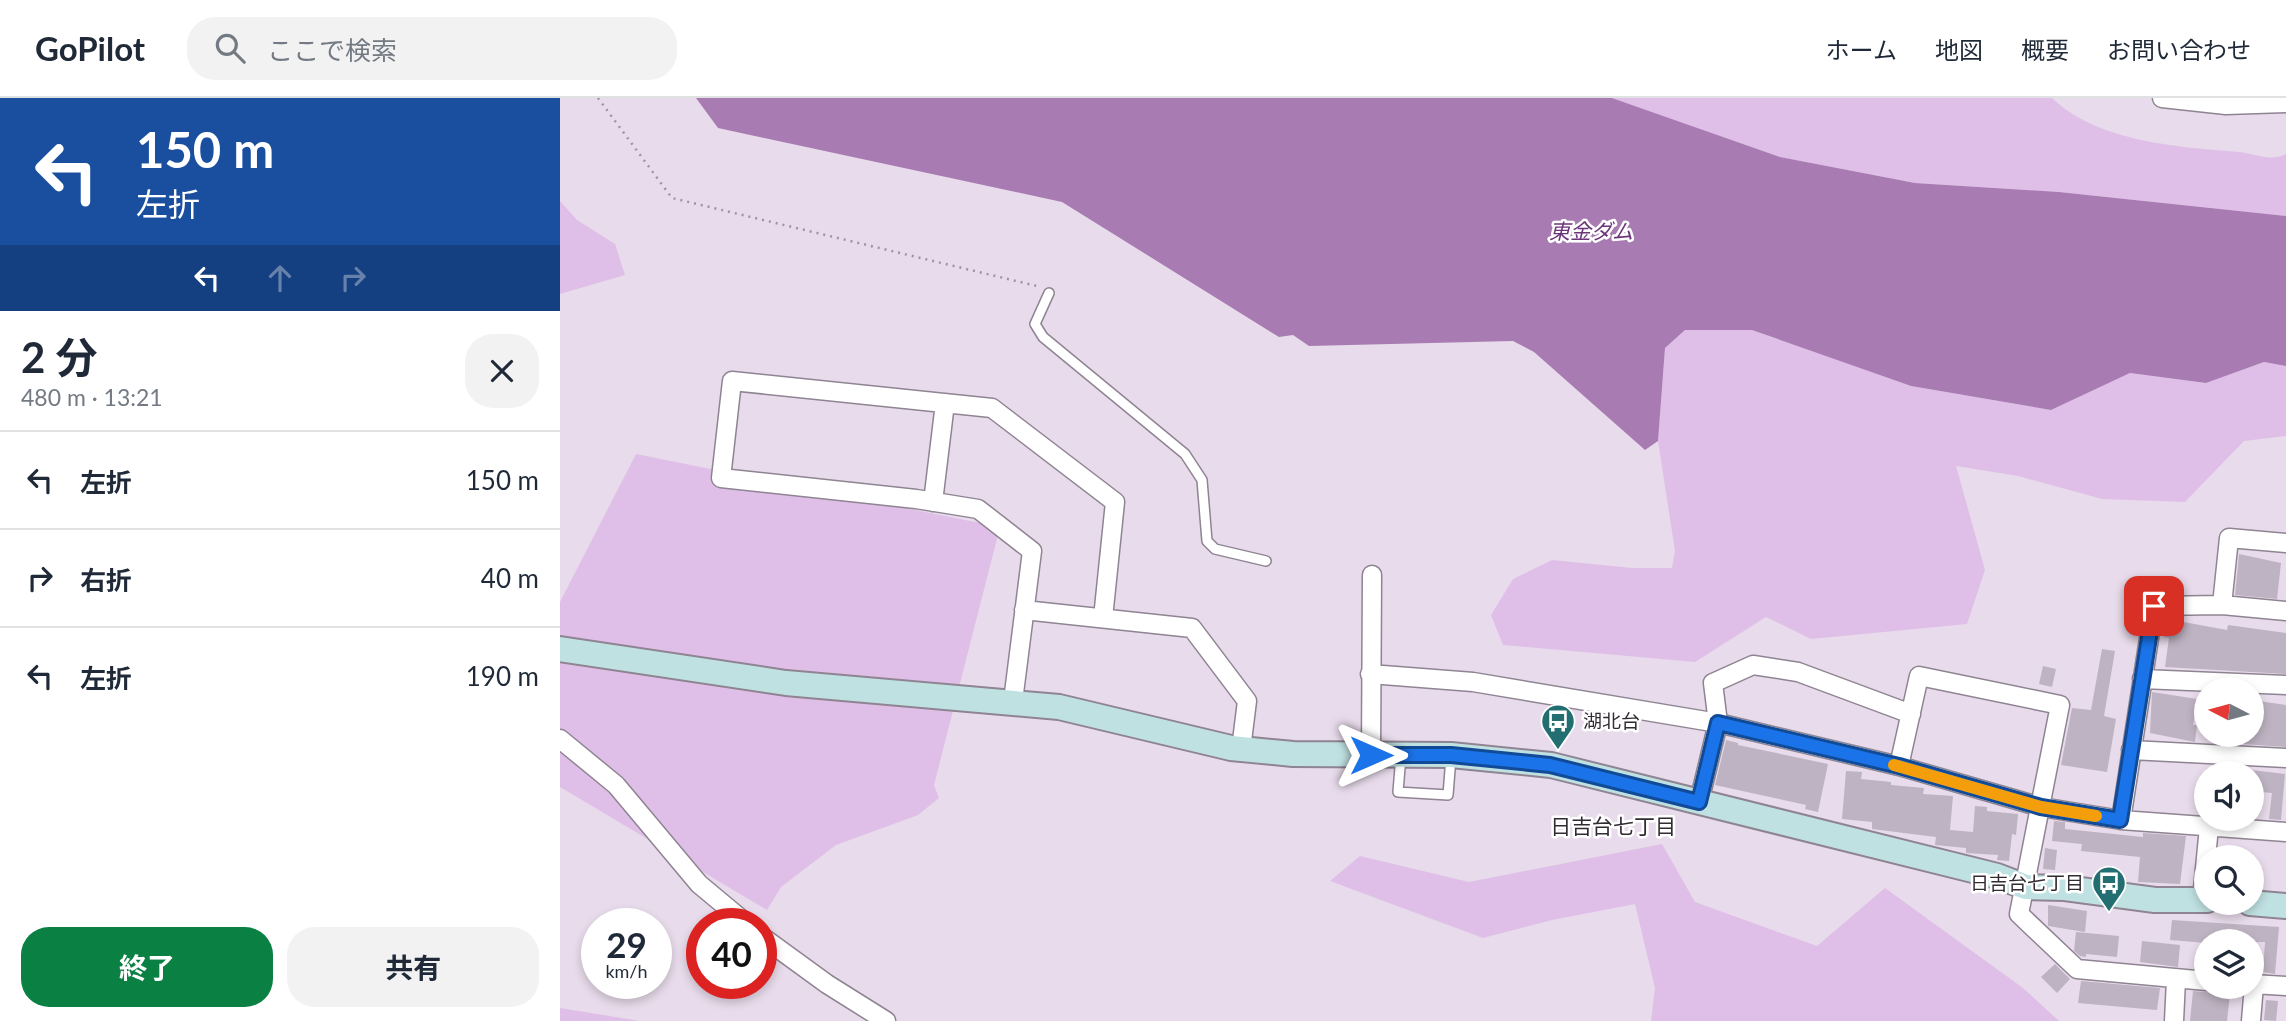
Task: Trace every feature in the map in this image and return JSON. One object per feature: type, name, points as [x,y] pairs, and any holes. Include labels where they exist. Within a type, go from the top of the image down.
[{"type":"street","points":[[2162,98],[2286,103]]},
{"type":"street","points":[[1013,701],[1032,551],[978,509],[722,478],[732,381],[992,408],[1115,502],[1103,618]]},
{"type":"street","points":[[933,502],[945,404]]},
{"type":"street","points":[[2222,605],[2229,538],[2286,543]]},
{"type":"street","points":[[1371,575],[1371,755]]},
{"type":"street","points":[[2120,820],[2154,606],[2222,605],[2286,611]]},
{"type":"street","points":[[1024,610],[1192,628],[1247,701],[1241,749]]},
{"type":"street","points":[[560,649],[786,684],[1013,701],[1059,707],[1241,749],[1293,754],[1451,755],[1550,765],[1997,876],[2026,887],[2065,888],[2155,900],[2194,900]]},
{"type":"street","points":[[1699,802],[1718,723],[1713,682],[1753,665],[1798,672],[1911,713]]},
{"type":"street","points":[[1370,674],[1474,682],[1718,723],[1899,766],[2041,807],[2120,820],[2194,826]]},
{"type":"street","points":[[1899,766],[1919,676],[2060,705],[2019,915],[2077,969],[2194,981]]},
{"type":"street","points":[[2143,679],[2286,685]]},
{"type":"street","points":[[560,739],[593,763],[616,785],[699,884],[728,908]]},
{"type":"street","points":[[2131,750],[2286,758]]},
{"type":"street","points":[[2264,831],[2286,832]]},
{"type":"street","points":[[2264,904],[2286,906]]},
{"type":"street","points":[[777,948],[827,984],[886,1021]]},
{"type":"street","points":[[2174,1021],[2176,980]]},
{"type":"street","points":[[2264,985],[2286,986]]},
{"type":"street","points":[[2251,1021],[2252,999]]},
{"type":"lane","points":[[1049,293],[1035,324],[1043,337],[1185,454],[1202,480],[1207,541],[1215,549],[1265,561]]},
{"type":"lane","points":[[1401,755],[1398,792],[1448,795],[1451,755]]},
{"type":"path","points":[[598,98],[672,198],[1036,283],[1049,293]]},
{"type":"shaded area","points":[[1612,98],[2052,98],[2071,113],[2092,124],[2140,140],[2269,157],[2286,154],[2286,216],[2059,192],[1915,183],[1780,157]]},
{"type":"shaded area","points":[[560,201],[577,220],[615,244],[625,275],[560,294]]},
{"type":"shaded area","points":[[1685,330],[1752,330],[1911,386],[2051,410],[2130,373],[2206,383],[2264,362],[2286,366],[2286,436],[2244,441],[2185,502],[2102,499],[2018,476],[1956,466],[1985,570],[1967,624],[1811,639],[1766,617],[1695,662],[1503,645],[1491,615],[1513,579],[1552,560],[1632,568],[1672,568],[1675,551],[1658,441],[1665,348]]},
{"type":"shaded area","points":[[636,454],[1000,527],[934,785],[939,798],[918,815],[836,845],[781,887],[768,908],[764,908],[560,787],[560,602]]},
{"type":"shaded area","points":[[1662,844],[1695,902],[1817,946],[1885,888],[2023,988],[2059,1021],[1651,1021],[1655,988],[1635,904],[1552,920],[1483,938],[1330,881],[1360,856],[1469,882]]},
{"type":"shaded area","points":[[560,1008],[640,1021],[560,1021]]},
{"type":"water","name":"東金ダム","points":[[696,98],[1612,98],[1780,157],[1915,183],[2059,192],[2286,216],[2286,366],[2264,362],[2206,383],[2130,373],[2051,410],[1911,386],[1752,330],[1685,330],[1665,348],[1658,441],[1645,450],[1534,352],[1513,341],[1309,346],[1293,335],[1279,337],[1062,202],[718,128]]},
{"type":"building","points":[[2239,554],[2281,563],[2277,599],[2235,595]]},
{"type":"building","points":[[2167,619],[2227,630],[2228,625],[2286,633],[2286,674],[2165,667],[2169,638],[2164,637]]},
{"type":"building","points":[[2102,649],[2115,651],[2104,716],[2116,719],[2107,772],[2061,765],[2072,708],[2091,710]]},
{"type":"building","points":[[2043,666],[2056,669],[2052,687],[2039,684]]},
{"type":"building","points":[[2152,692],[2194,699],[2194,742],[2150,733]]},
{"type":"building","points":[[2264,702],[2286,705],[2286,747],[2264,745]]},
{"type":"building","points":[[1726,740],[1738,745],[1828,764],[1818,812],[1805,809],[1806,805],[1715,785]]},
{"type":"building","points":[[1846,771],[1862,772],[1861,779],[1924,788],[1923,794],[1953,796],[1950,830],[1973,832],[1975,806],[1987,807],[1987,811],[2018,814],[2016,835],[2012,834],[2009,861],[1997,860],[1998,855],[1966,853],[1966,848],[1935,845],[1936,837],[1872,829],[1872,822],[1842,819]]},
{"type":"building","points":[[2264,771],[2285,774],[2281,820],[2269,819],[2272,793],[2264,792]]},
{"type":"building","points":[[2054,821],[2065,822],[2065,829],[2143,837],[2143,833],[2186,836],[2180,884],[2138,882],[2140,857],[2081,851],[2082,844],[2052,841]]},
{"type":"building","points":[[2045,848],[2057,850],[2055,870],[2043,869]]},
{"type":"building","points":[[2048,905],[2087,911],[2085,932],[2048,926]]},
{"type":"building","points":[[2172,920],[2279,927],[2275,974],[2264,972],[2264,929],[2194,929],[2194,942],[2170,940]]},
{"type":"building","points":[[2076,932],[2119,936],[2117,957],[2086,954],[2086,957],[2080,956],[2074,951]]},
{"type":"building","points":[[2142,941],[2180,945],[2178,967],[2140,962]]},
{"type":"building","points":[[2055,964],[2070,979],[2057,993],[2041,977]]},
{"type":"building","points":[[2081,981],[2160,988],[2157,1010],[2078,1003]]},
{"type":"building","points":[[2193,991],[2194,999],[2229,999],[2227,1021],[2190,1021]]},
{"type":"building","points":[[2266,1000],[2278,1001],[2276,1021],[2264,1020]]},
{"type":"slow traffic","points":[[1894,765],[2041,807],[2096,816]]},
{"type":"place","name":"湖北台","points":[[1558,751]]},
{"type":"place","name":"日吉台七丁目","points":[[2109,913]]},
{"type":"district","name":"日吉台七丁目","points":[[1613,827]]},
{"type":"route","points":[[1371,755],[1451,755],[1550,765],[1699,802],[1718,723],[1899,766],[2041,807],[2120,820],[2154,606]]}]
